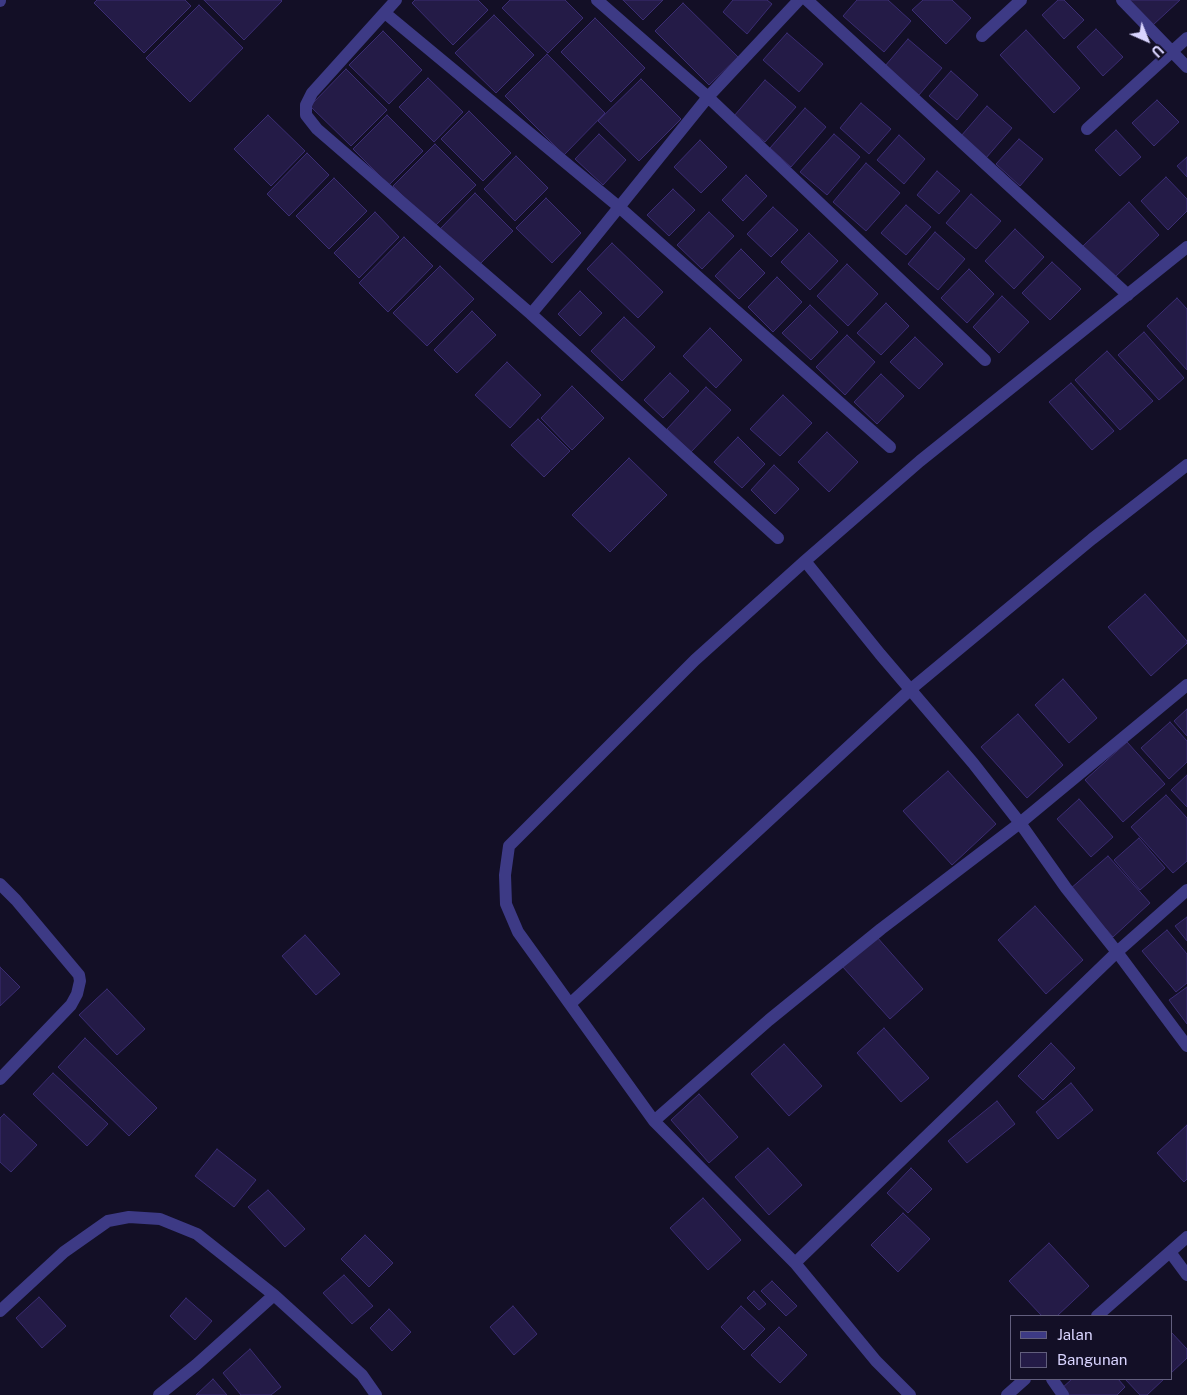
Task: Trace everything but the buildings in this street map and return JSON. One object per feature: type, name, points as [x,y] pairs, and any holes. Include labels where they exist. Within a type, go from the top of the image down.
[{"type":"street","points":[[396,0],[312,93],[306,105],[306,115],[317,128],[531,314],[778,538]]},
{"type":"street","points":[[597,0],[708,97],[986,360]]},
{"type":"street","points":[[531,314],[708,97],[799,0]]},
{"type":"street","points":[[807,0],[1128,295]]},
{"type":"street","points":[[982,36],[1021,0]]},
{"type":"street","points":[[1122,0],[1187,67]]},
{"type":"street","points":[[385,13],[620,207],[890,447]]},
{"type":"street","points":[[1088,129],[1187,38]]},
{"type":"street","points":[[910,1395],[876,1361],[795,1262],[654,1121],[518,932],[506,904],[505,875],[509,846],[695,660],[805,561],[920,461],[1187,246]]},
{"type":"street","points":[[570,1004],[911,689],[1092,539],[1187,465]]},
{"type":"street","points":[[805,561],[880,654],[973,763],[1187,1046]]},
{"type":"street","points":[[654,1121],[769,1020],[866,941],[1020,823],[1187,685]]},
{"type":"street","points":[[0,884],[16,900],[79,975],[80,981],[77,994],[71,1005],[0,1078]]},
{"type":"street","points":[[795,1262],[1117,952],[1187,890]]},
{"type":"street","points":[[0,1311],[71,1247],[108,1221],[129,1217],[160,1219],[196,1234],[274,1295],[362,1374],[376,1395]]},
{"type":"street","points":[[1097,1315],[1187,1237]]},
{"type":"street","points":[[1170,1252],[1187,1275]]},
{"type":"street","points":[[159,1395],[196,1365],[274,1295]]},
{"type":"street","points":[[1007,1395],[1024,1380]]},
{"type":"street","points":[[1053,1380],[1064,1395]]}]
